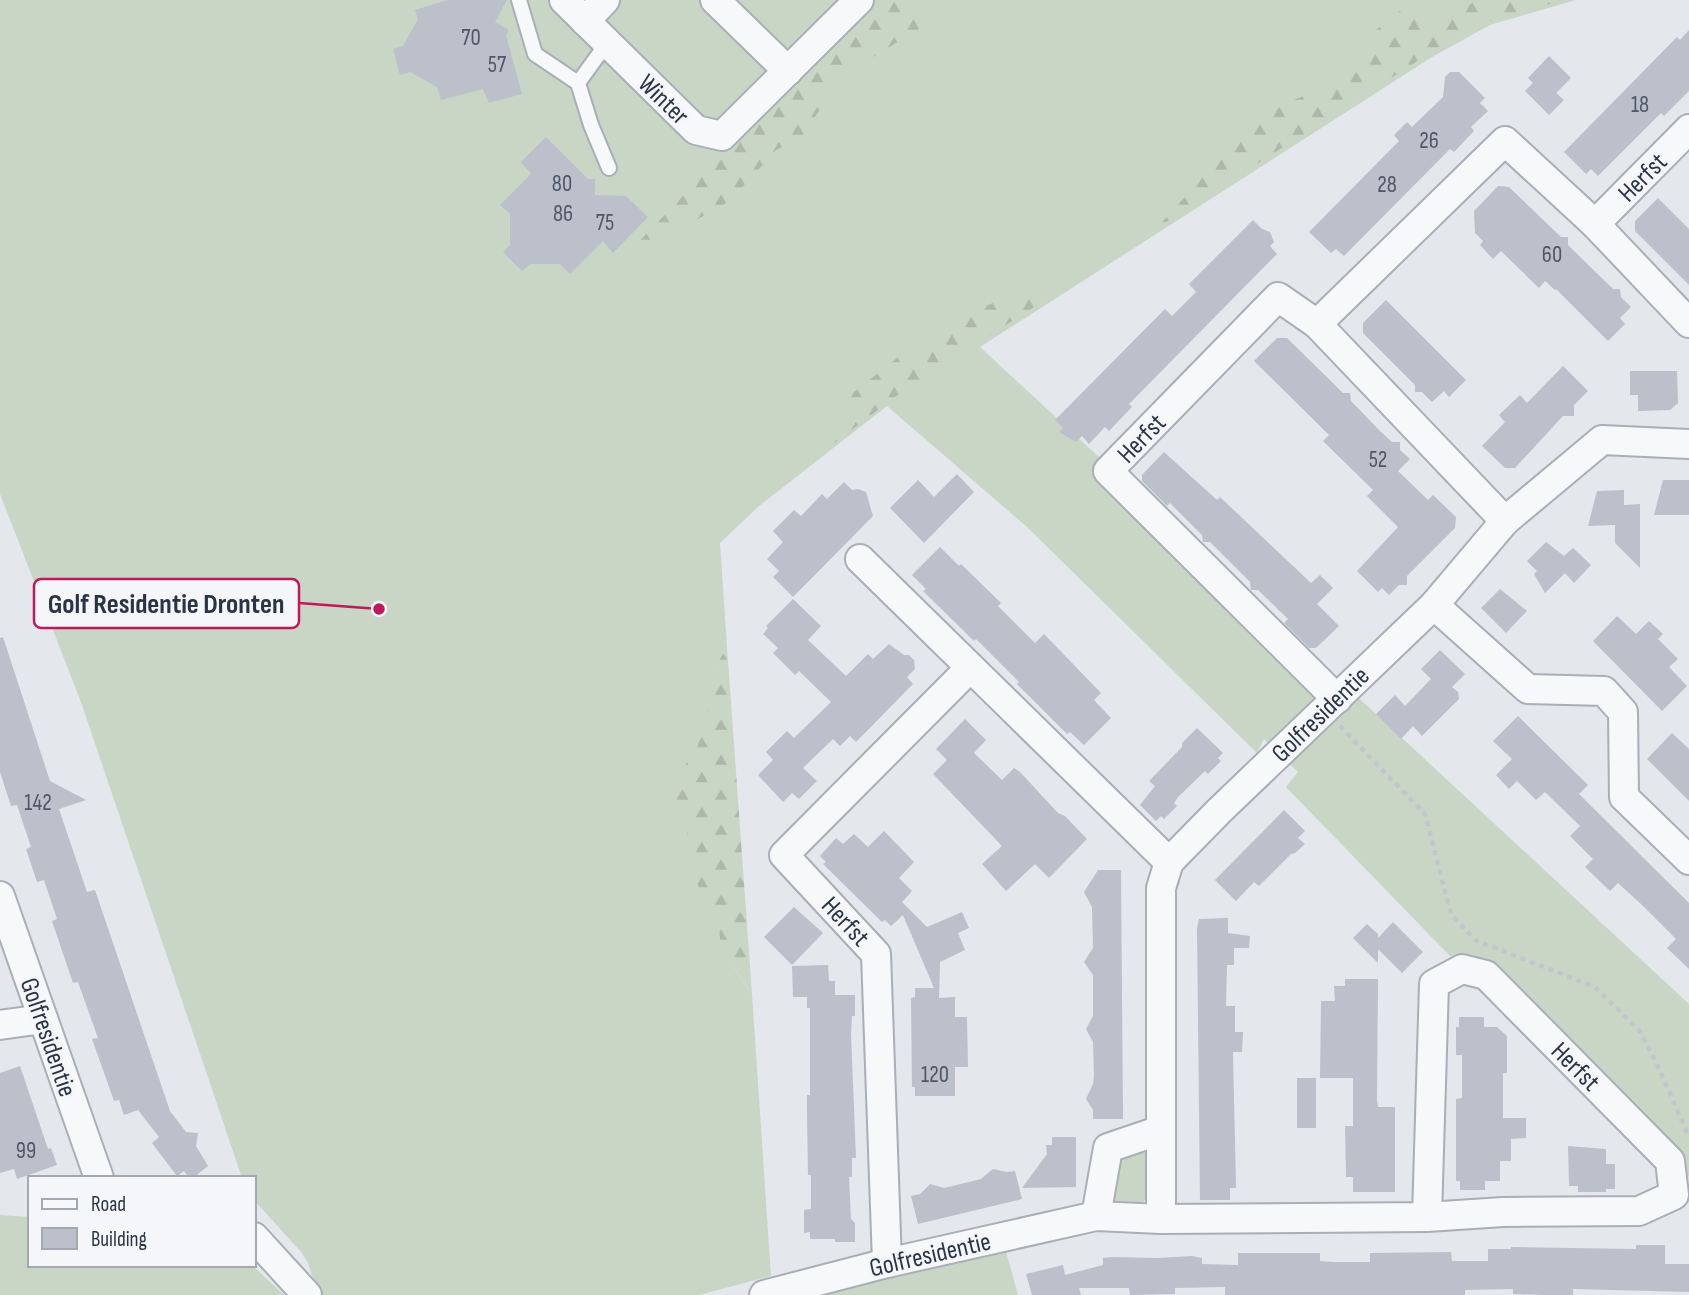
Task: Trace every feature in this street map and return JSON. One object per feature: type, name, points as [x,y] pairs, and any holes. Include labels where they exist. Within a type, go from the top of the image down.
[{"type":"street","name":"Winter","points":[[564,0],[696,130],[722,136],[859,0]]},
{"type":"street","points":[[585,21],[605,0]]},
{"type":"street","points":[[715,0],[788,71]]},
{"type":"street","name":"Herfst","points":[[1595,224],[1689,129]]},
{"type":"street","name":"Herfst","points":[[1317,324],[1505,141],[1595,224],[1689,323]]},
{"type":"street","name":"Herfst","points":[[1331,704],[1108,471],[1278,297],[1317,324],[1505,521]]},
{"type":"street","name":"Golfresidentie","points":[[764,1295],[1096,1216],[1161,1219],[1161,888],[1170,862],[1219,811],[1434,605],[1505,521],[1601,440],[1689,444]]},
{"type":"street","points":[[860,559],[1170,862]]},
{"type":"street","points":[[1434,605],[1528,689],[1605,691],[1623,712],[1624,797],[1689,860]]},
{"type":"street","name":"Herfst","points":[[887,1264],[876,954],[784,855],[970,668]]},
{"type":"street","name":"Golfresidentie","points":[[0,896],[98,1176]]},
{"type":"street","name":"Herfst","points":[[1161,1219],[1427,1217],[1503,1212],[1639,1211],[1674,1195],[1670,1161],[1486,975],[1462,969],[1434,984],[1427,1217]]},
{"type":"street","points":[[0,1025],[43,1018]]},
{"type":"street","points":[[1096,1216],[1108,1148],[1161,1130]]},
{"type":"street","points":[[256,1239],[307,1295]]},
{"type":"lane","points":[[519,0],[536,54],[578,83],[591,125],[609,168]]},
{"type":"lane","points":[[578,83],[607,43]]},
{"type":"path","points":[[1331,704],[1425,814],[1451,914],[1475,940],[1595,987],[1639,1030],[1689,1137]]},
{"type":"green space","points":[[0,0],[1576,0],[1490,25],[1432,57],[980,347],[1689,1004],[1689,1177],[1495,973],[1469,957],[1450,956],[1286,787],[1298,772],[1264,739],[1257,753],[1027,527],[887,406],[759,506],[720,543],[727,647],[713,672],[733,966],[752,994],[771,1276],[699,1295],[323,1295],[315,1284],[302,1253],[256,1202],[256,1176],[241,1176],[81,702],[0,494]]},
{"type":"green space","points":[[871,0],[925,0],[924,26],[842,76],[801,138],[776,150],[730,201],[684,227],[633,248]]},
{"type":"green space","points":[[1477,0],[1564,0],[1472,26],[1157,228],[1260,113],[1309,94],[1348,71],[1376,30],[1403,8],[1441,14],[1458,10]]},
{"type":"green space","points":[[1012,295],[1051,296],[895,397],[820,454],[854,392],[897,358],[939,338],[969,313]]},
{"type":"green space","points":[[727,647],[752,994],[721,948],[718,919],[686,865],[688,822],[673,792],[674,781],[697,748],[707,717],[707,681]]},
{"type":"green space","points":[[1139,1150],[1152,1157],[1152,1191],[1140,1206],[1108,1208],[1114,1173],[1122,1160]]},
{"type":"green space","points":[[0,1215],[28,1217],[28,1267],[254,1267],[284,1295],[0,1295]]},
{"type":"green space","points":[[1005,1248],[1018,1295],[807,1295]]},
{"type":"building","points":[[448,0],[507,0],[495,22],[509,30],[506,35],[522,94],[489,103],[483,89],[441,100],[437,87],[410,72],[400,75],[393,49],[403,46],[418,19],[415,10]]},
{"type":"building","points":[[1689,30],[1689,91],[1664,116],[1661,113],[1598,176],[1591,169],[1586,174],[1564,152],[1677,37],[1680,40]]},
{"type":"building","points":[[1549,56],[1571,78],[1556,93],[1564,100],[1549,115],[1525,91],[1533,83],[1528,78]]},
{"type":"building","points":[[1450,72],[1459,72],[1485,98],[1480,103],[1488,111],[1471,127],[1474,131],[1454,152],[1450,149],[1344,256],[1336,249],[1331,253],[1309,232],[1399,141],[1394,135],[1407,122],[1412,127],[1443,97],[1445,77]]},
{"type":"building","points":[[546,137],[588,179],[595,179],[595,195],[626,196],[648,217],[613,253],[603,241],[570,274],[560,264],[530,264],[522,271],[503,252],[510,245],[510,214],[500,205],[531,174],[521,162]]},
{"type":"building","points":[[1498,186],[1509,187],[1561,237],[1568,237],[1568,245],[1613,289],[1620,289],[1621,297],[1631,307],[1620,318],[1625,324],[1608,341],[1556,289],[1545,281],[1539,288],[1501,251],[1493,259],[1480,245],[1483,241],[1475,233],[1474,211]]},
{"type":"building","points":[[1658,198],[1689,229],[1689,285],[1635,231],[1635,221]]},
{"type":"building","points":[[1253,220],[1262,229],[1270,232],[1274,242],[1270,246],[1277,254],[1129,404],[1132,407],[1109,431],[1105,427],[1089,444],[1082,436],[1076,442],[1059,432],[1063,428],[1055,420],[1165,309],[1172,316],[1196,292],[1189,284]]},
{"type":"building","points":[[1386,300],[1466,380],[1449,397],[1444,391],[1432,402],[1422,392],[1415,392],[1415,385],[1363,333],[1363,323]]},
{"type":"building","points":[[1277,338],[1287,338],[1343,393],[1350,393],[1351,401],[1381,432],[1392,442],[1400,442],[1400,450],[1410,459],[1398,471],[1428,500],[1433,495],[1456,517],[1455,528],[1407,576],[1407,585],[1399,585],[1389,595],[1382,588],[1378,592],[1357,571],[1398,527],[1367,496],[1373,490],[1323,441],[1329,435],[1254,361]]},
{"type":"building","points":[[1563,366],[1588,391],[1574,405],[1574,416],[1563,416],[1515,468],[1505,468],[1482,446],[1505,422],[1499,415],[1520,395],[1527,403]]},
{"type":"building","points":[[1630,371],[1677,371],[1678,403],[1670,410],[1638,411],[1638,395],[1630,395]]},
{"type":"building","points":[[1164,452],[1217,500],[1220,497],[1311,583],[1320,575],[1333,588],[1317,604],[1339,626],[1316,648],[1309,648],[1284,623],[1288,619],[1258,590],[1251,590],[1250,582],[1210,542],[1203,542],[1202,535],[1170,503],[1167,506],[1142,481],[1142,475]]},
{"type":"building","points":[[957,474],[974,492],[924,543],[890,508],[918,480],[934,497]]},
{"type":"building","points":[[1663,480],[1689,480],[1689,515],[1654,515]]},
{"type":"building","points":[[844,482],[852,490],[866,492],[873,516],[793,597],[773,577],[779,571],[767,559],[783,542],[773,531],[794,510],[801,516],[822,494],[827,499]]},
{"type":"building","points":[[1624,490],[1624,505],[1640,504],[1640,568],[1615,543],[1615,525],[1588,526],[1597,491]]},
{"type":"building","points":[[1546,542],[1564,556],[1573,548],[1591,565],[1574,583],[1565,573],[1545,593],[1534,574],[1537,571],[1527,561]]},
{"type":"building","points":[[940,547],[1001,603],[998,606],[1035,643],[1044,634],[1101,693],[1094,700],[1111,718],[1084,745],[1070,732],[1067,734],[976,639],[974,641],[923,591],[926,589],[912,575]]},
{"type":"building","points":[[1500,589],[1527,611],[1506,633],[1481,608]]},
{"type":"building","points":[[793,599],[821,626],[808,640],[846,676],[868,654],[873,659],[889,644],[904,655],[909,655],[914,660],[915,669],[907,677],[913,684],[856,742],[850,736],[840,746],[833,739],[803,768],[817,781],[799,799],[792,793],[783,802],[758,775],[773,760],[766,752],[787,731],[794,738],[831,702],[799,671],[795,675],[773,653],[778,648],[763,634],[768,628],[766,626]]},
{"type":"building","points":[[1617,616],[1636,634],[1649,621],[1663,634],[1658,639],[1678,659],[1669,667],[1687,686],[1662,711],[1593,641]]},
{"type":"building","points":[[3,637],[50,781],[86,800],[59,809],[87,892],[95,890],[170,1111],[186,1132],[198,1133],[196,1146],[208,1166],[196,1176],[188,1176],[184,1171],[177,1176],[152,1143],[159,1137],[138,1110],[124,1115],[119,1100],[114,1101],[92,1039],[98,1038],[78,982],[73,983],[52,921],[57,919],[44,880],[37,882],[26,849],[31,847],[17,805],[11,806],[0,772],[0,638]]},
{"type":"building","points":[[1440,650],[1465,674],[1452,687],[1458,692],[1459,699],[1422,736],[1413,726],[1401,739],[1376,714],[1395,695],[1405,706],[1431,679],[1421,669]]},
{"type":"building","points":[[1518,716],[1588,785],[1579,794],[1689,903],[1689,969],[1667,948],[1676,939],[1642,905],[1618,883],[1610,891],[1585,867],[1593,859],[1570,836],[1580,826],[1545,792],[1536,800],[1517,781],[1509,789],[1496,775],[1512,759],[1493,741]]},
{"type":"building","points":[[965,719],[986,740],[974,753],[1002,780],[1014,768],[1020,772],[1058,813],[1065,816],[1087,839],[1049,878],[1035,864],[1006,891],[982,864],[1002,846],[933,774],[947,760],[936,749]]},
{"type":"building","points":[[1197,728],[1223,753],[1218,758],[1221,761],[1208,774],[1205,771],[1178,797],[1174,803],[1177,806],[1164,819],[1161,816],[1156,821],[1140,805],[1155,786],[1149,781]]},
{"type":"building","points":[[1672,733],[1689,749],[1689,801],[1647,759]]},
{"type":"building","points":[[1284,810],[1305,831],[1298,838],[1305,844],[1259,886],[1254,882],[1236,901],[1215,880]]},
{"type":"building","points":[[884,831],[914,862],[899,878],[912,891],[902,902],[927,927],[962,912],[969,928],[958,933],[965,950],[940,962],[939,998],[955,997],[955,1017],[967,1017],[968,1067],[955,1067],[955,1096],[915,1096],[915,1087],[912,1087],[911,998],[915,997],[915,988],[934,988],[903,915],[891,926],[885,920],[882,922],[823,864],[826,862],[820,856],[836,838],[843,844],[854,834],[868,847]]},
{"type":"building","points":[[1098,870],[1121,870],[1123,1119],[1093,1119],[1093,1110],[1086,1099],[1094,1076],[1093,1042],[1086,1029],[1093,1016],[1093,975],[1084,962],[1093,948],[1092,907],[1084,892]]},
{"type":"building","points":[[794,907],[823,933],[792,965],[764,937]]},
{"type":"building","points":[[1228,918],[1228,933],[1250,936],[1249,948],[1234,948],[1234,965],[1227,965],[1226,1006],[1235,1006],[1235,1032],[1243,1032],[1242,1052],[1233,1052],[1236,1188],[1230,1188],[1230,1200],[1200,1200],[1197,928],[1199,919]]},
{"type":"building","points":[[1393,922],[1423,952],[1402,973],[1378,949],[1378,963],[1353,938],[1367,924],[1378,934],[1378,938]]},
{"type":"building","points":[[828,965],[829,981],[835,981],[835,995],[855,995],[855,1016],[852,1016],[851,1034],[856,1158],[852,1158],[852,1177],[849,1177],[855,1242],[810,1239],[810,1232],[804,1233],[804,1210],[811,1209],[807,1113],[807,1095],[810,1095],[810,1008],[807,1008],[807,997],[793,997],[792,966]]},
{"type":"building","points":[[1345,979],[1378,979],[1377,1100],[1378,1107],[1395,1107],[1395,1192],[1353,1192],[1353,1177],[1346,1177],[1345,1126],[1353,1126],[1353,1078],[1320,1078],[1321,1001],[1335,1001],[1334,986],[1345,986]]},
{"type":"building","points":[[1459,1017],[1484,1017],[1484,1027],[1497,1027],[1507,1036],[1507,1073],[1503,1073],[1503,1118],[1526,1118],[1526,1138],[1511,1139],[1511,1161],[1500,1161],[1500,1181],[1485,1181],[1485,1190],[1460,1190],[1460,1181],[1456,1181],[1456,1099],[1462,1098],[1462,1055],[1456,1055],[1456,1027],[1459,1027]]},
{"type":"building","points":[[20,1066],[48,1149],[51,1148],[57,1165],[17,1179],[14,1169],[0,1173],[0,1073]]},
{"type":"building","points":[[1297,1078],[1316,1078],[1316,1128],[1297,1128]]},
{"type":"building","points":[[1052,1137],[1076,1137],[1076,1187],[1022,1188],[1047,1154],[1046,1145],[1052,1145]]},
{"type":"building","points":[[1568,1146],[1606,1149],[1606,1164],[1615,1164],[1615,1189],[1606,1189],[1606,1192],[1578,1192],[1578,1186],[1569,1186]]},
{"type":"building","points":[[993,1169],[1015,1171],[1022,1199],[918,1224],[911,1196],[920,1194],[930,1184],[944,1188],[981,1179]]},
{"type":"building","points":[[1636,1245],[1665,1245],[1665,1264],[1689,1264],[1689,1292],[1573,1289],[1573,1295],[1544,1295],[1513,1294],[1513,1289],[1465,1290],[1465,1295],[1225,1295],[1225,1287],[1175,1288],[1175,1294],[1130,1295],[1129,1288],[1079,1288],[1081,1295],[1032,1295],[1026,1274],[1063,1265],[1065,1275],[1103,1265],[1103,1258],[1112,1257],[1192,1256],[1202,1258],[1202,1264],[1238,1265],[1238,1253],[1320,1253],[1320,1261],[1370,1262],[1370,1253],[1451,1252],[1452,1261],[1488,1261],[1488,1249],[1636,1249]]},
{"type":"place","name":"Golf Residentie Dronten","points":[[379,609]]}]
